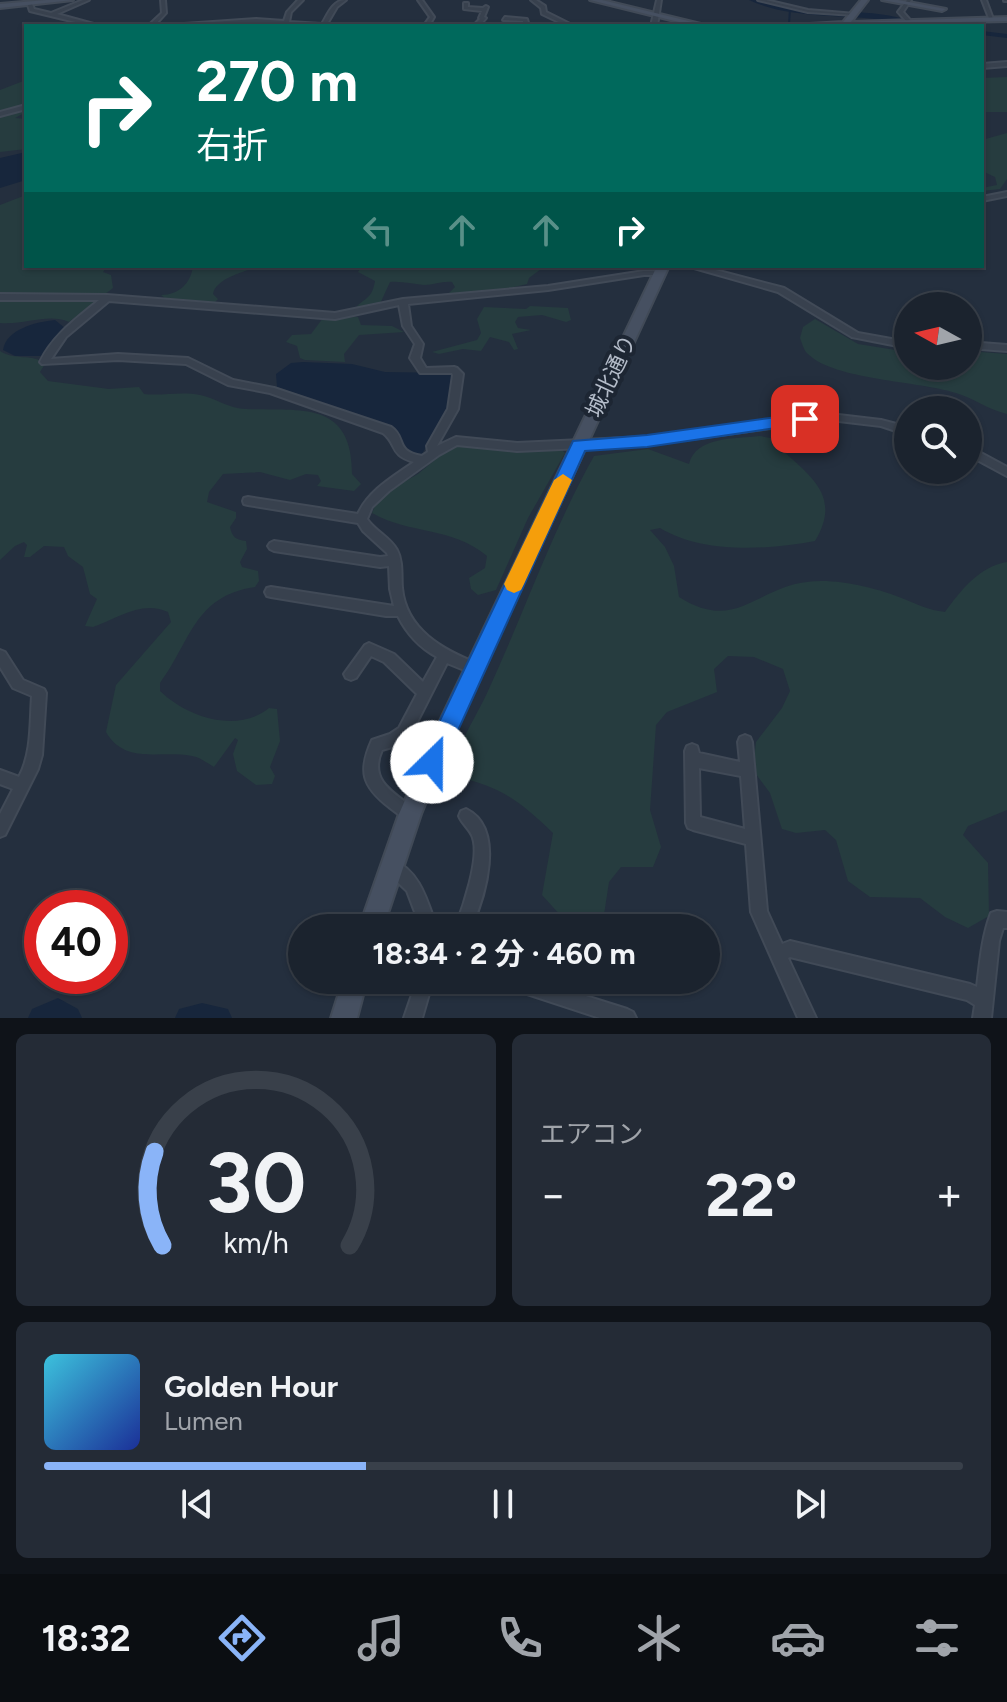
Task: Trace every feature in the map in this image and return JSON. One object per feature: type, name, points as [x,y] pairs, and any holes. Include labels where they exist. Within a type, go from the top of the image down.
[{"type":"street","points":[[3,6],[70,0]]},
{"type":"street","points":[[50,15],[87,0]]},
{"type":"street","points":[[153,24],[164,13],[163,0]]},
{"type":"street","points":[[286,24],[286,16],[301,0]]},
{"type":"street","points":[[326,24],[335,6],[344,0]]},
{"type":"street","points":[[420,0],[432,17],[427,24]]},
{"type":"street","points":[[533,0],[543,7],[544,13],[567,24]]},
{"type":"street","points":[[593,0],[694,24]]},
{"type":"street","points":[[655,24],[659,0]]},
{"type":"street","points":[[760,0],[808,13],[850,19],[1007,19]]},
{"type":"street","points":[[788,6],[794,0]]},
{"type":"street","points":[[808,13],[818,0]]},
{"type":"street","points":[[818,24],[850,19],[865,0]]},
{"type":"street","points":[[885,0],[942,9]]},
{"type":"street","points":[[936,20],[947,0]]},
{"type":"street","points":[[984,0],[991,18]]},
{"type":"street","points":[[27,2],[32,10],[89,24]]},
{"type":"street","points":[[903,21],[900,12],[908,2]]},
{"type":"street","points":[[466,4],[466,8],[485,10],[492,15]]},
{"type":"street","points":[[478,24],[484,18],[481,18],[485,10]]},
{"type":"street","points":[[808,13],[812,24]]},
{"type":"street","points":[[505,19],[525,20],[526,24]]},
{"type":"street","points":[[984,66],[1007,64]]},
{"type":"street","points":[[0,114],[24,108]]},
{"type":"street","points":[[984,199],[1007,194]]},
{"type":"street","points":[[698,268],[781,290],[855,335],[894,342]]},
{"type":"street","points":[[0,297],[107,298],[335,316],[403,302],[498,294],[661,270]]},
{"type":"street","name":"城北通り","points":[[376,914],[410,814],[474,668],[661,270]]},
{"type":"street","points":[[107,298],[88,316],[69,326],[45,362],[118,357],[188,361],[231,383],[271,390],[387,430],[392,433],[395,449],[400,454],[429,457]]},
{"type":"street","points":[[403,302],[407,326],[419,344],[415,358],[423,371],[454,370],[458,374],[453,409],[429,457]]},
{"type":"street","points":[[982,346],[1007,348]]},
{"type":"street","points":[[361,519],[376,495],[456,441],[517,447],[647,441],[830,417],[894,427]]},
{"type":"street","points":[[982,458],[1007,472]]},
{"type":"street","points":[[248,501],[361,519],[388,545],[395,560],[396,591],[401,611],[414,634],[428,648],[474,668]]},
{"type":"street","points":[[274,546],[380,562],[395,560]]},
{"type":"street","points":[[271,592],[401,611]]},
{"type":"street","points":[[351,674],[369,649],[389,658],[424,692]]},
{"type":"street","points":[[0,656],[18,684],[39,693],[35,755],[0,830]]},
{"type":"street","points":[[410,814],[370,779],[367,767],[377,745],[404,733],[444,656]]},
{"type":"street","points":[[745,742],[759,912],[807,1018]]},
{"type":"street","points":[[745,770],[692,755],[693,823],[752,838]]},
{"type":"street","points":[[0,777],[23,786]]},
{"type":"street","points":[[466,816],[476,827],[482,846],[478,876],[467,914]]},
{"type":"street","points":[[392,867],[413,886],[424,914]]},
{"type":"street","points":[[983,1009],[991,941],[997,919],[1007,920]]},
{"type":"street","points":[[777,954],[790,949],[970,992],[983,1009]]},
{"type":"street","points":[[344,1018],[351,994]]},
{"type":"street","points":[[413,1018],[421,994]]},
{"type":"street","points":[[552,994],[627,1018]]},
{"type":"green space","points":[[1007,77],[1007,112],[984,112],[984,78]]},
{"type":"green space","points":[[24,81],[24,113],[15,118],[24,119],[24,149],[0,152],[0,90]]},
{"type":"green space","points":[[1007,133],[1007,179],[1000,189],[984,191],[984,188],[997,185],[995,177],[984,172],[984,139]]},
{"type":"green space","points":[[24,196],[24,268],[106,268],[103,272],[111,275],[113,288],[69,322],[45,319],[0,323],[0,205]]},
{"type":"green space","points":[[192,268],[255,268],[232,276],[215,288],[213,294],[218,299],[214,303],[167,300],[161,295],[173,293],[190,278]]},
{"type":"green space","points":[[361,268],[542,268],[529,278],[527,284],[490,293],[452,296],[448,294],[455,287],[452,282],[424,285],[390,282],[379,306],[354,310],[369,296],[375,281],[358,272]]},
{"type":"green space","points":[[530,306],[568,308],[571,320],[566,322],[542,315],[518,317],[515,322],[518,328],[531,330],[512,334],[518,349],[514,350],[509,342],[490,337],[481,351],[432,352],[477,340],[481,333],[477,319],[484,307],[526,309]]},
{"type":"green space","points":[[358,317],[361,325],[392,326],[404,332],[359,335],[344,354],[345,362],[305,360],[300,358],[297,346],[286,342],[292,335],[311,334],[323,318]]},
{"type":"green space","points":[[815,319],[858,344],[894,350],[894,380],[982,380],[982,352],[1007,354],[1007,414],[982,404],[982,396],[964,396],[856,375],[820,363],[803,347],[800,338],[803,327]]},
{"type":"green space","points":[[0,351],[45,364],[40,372],[48,381],[109,389],[139,387],[144,394],[193,394],[240,409],[304,411],[333,421],[343,433],[350,450],[352,474],[361,484],[354,491],[317,486],[321,481],[318,475],[306,474],[290,480],[260,472],[223,474],[209,492],[207,502],[236,512],[230,527],[235,537],[246,541],[247,549],[240,562],[242,567],[258,571],[259,581],[255,587],[235,592],[206,610],[160,683],[160,691],[171,700],[198,715],[213,719],[242,720],[269,708],[277,709],[280,741],[270,767],[275,776],[272,784],[256,785],[237,771],[233,754],[238,740],[235,738],[214,767],[192,756],[133,753],[114,742],[106,732],[116,685],[171,622],[168,612],[149,608],[93,627],[85,626],[97,599],[90,594],[83,567],[68,556],[64,547],[44,546],[30,557],[24,557],[27,545],[24,542],[0,560]]},
{"type":"green space","points":[[760,436],[776,439],[780,448],[819,488],[824,499],[823,525],[815,541],[756,548],[715,546],[660,528],[650,530],[665,547],[674,566],[679,597],[699,607],[731,610],[789,586],[831,581],[869,588],[945,612],[980,574],[1007,562],[1007,810],[968,826],[963,835],[988,863],[989,916],[968,928],[945,917],[920,898],[870,897],[848,881],[836,840],[825,830],[796,833],[782,829],[770,793],[753,770],[756,742],[782,708],[790,691],[783,669],[754,657],[728,656],[714,669],[717,692],[667,712],[656,725],[650,810],[661,847],[653,867],[621,867],[609,882],[604,914],[559,914],[542,895],[553,833],[508,796],[484,784],[453,776],[462,743],[488,691],[565,513],[594,456],[648,449],[689,464],[700,448],[728,439]]},
{"type":"green space","points":[[462,444],[503,450],[559,447],[565,453],[528,518],[496,590],[478,595],[471,589],[469,578],[485,568],[487,556],[459,540],[401,525],[372,513],[377,501],[395,487],[418,474],[449,448]]},
{"type":"water","points":[[24,152],[24,181],[0,188],[0,158]]},
{"type":"water","points":[[55,320],[65,328],[43,356],[15,356],[3,350],[5,343],[16,332]]},
{"type":"water","points":[[291,363],[352,364],[385,372],[452,373],[446,414],[422,454],[404,452],[397,435],[335,407],[277,387],[276,374]]},
{"type":"waterway","points":[[752,0],[801,11],[887,18],[911,24]]},
{"type":"waterway","points":[[789,24],[790,9]]},
{"type":"waterway","points":[[984,33],[1007,36]]},
{"type":"waterway","points":[[41,1018],[58,1010],[69,1018]]},
{"type":"waterway","points":[[188,1018],[219,1018]]},
{"type":"slow traffic","points":[[514,584],[563,480]]},
{"type":"route","points":[[432,762],[579,445],[647,441],[805,419]]}]
